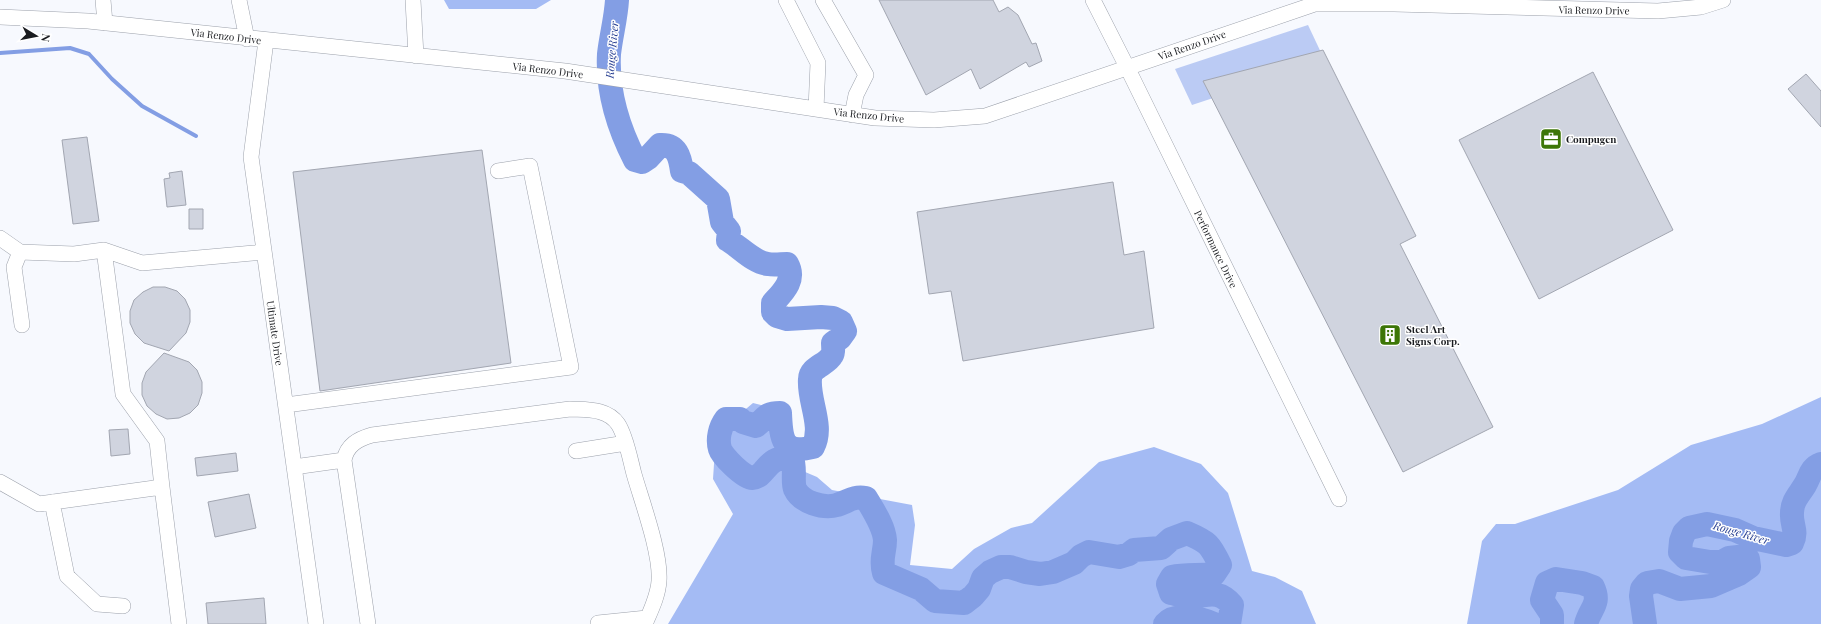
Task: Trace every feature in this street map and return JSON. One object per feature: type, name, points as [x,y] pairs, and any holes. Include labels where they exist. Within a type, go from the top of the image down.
[{"type":"street","points":[[102,0],[105,23]]},
{"type":"street","points":[[239,0],[247,39]]},
{"type":"street","points":[[413,0],[416,56]]},
{"type":"street","points":[[786,0],[818,63],[816,109]]},
{"type":"street","points":[[823,0],[866,75],[856,95],[852,115]]},
{"type":"street","name":"Performance Drive","points":[[1093,0],[1339,499]]},
{"type":"street","name":"Via Renzo Drive","points":[[0,17],[105,23],[565,71],[852,115],[875,118],[934,120],[985,116],[1315,4],[1394,4],[1658,11],[1701,7],[1723,0]]},
{"type":"street","name":"Ultimate Drive","points":[[266,41],[251,157],[316,624]]},
{"type":"street","points":[[286,405],[571,368],[530,166],[498,171]]},
{"type":"street","points":[[0,238],[20,252],[74,254],[104,250],[142,263],[264,252]]},
{"type":"street","points":[[104,250],[123,394],[157,441],[179,624]]},
{"type":"street","points":[[20,252],[14,267],[22,324]]},
{"type":"street","points":[[368,624],[344,460],[346,452],[352,444],[362,438],[372,435],[570,409],[596,411],[610,416],[618,424],[626,443],[655,551],[659,580],[656,596],[646,621],[598,622]]},
{"type":"street","points":[[576,451],[626,443]]},
{"type":"street","points":[[294,467],[344,460]]},
{"type":"street","points":[[0,482],[39,504],[162,487]]},
{"type":"street","points":[[52,502],[67,576],[96,604],[123,606]]},
{"type":"shaded area","points":[[444,0],[551,0],[536,9],[449,9]]},
{"type":"shaded area","points":[[1308,25],[1325,61],[1192,105],[1175,69]]},
{"type":"shaded area","points":[[1821,397],[1821,624],[1467,624],[1482,541],[1496,524],[1515,524],[1618,490],[1691,445],[1762,424]]},
{"type":"shaded area","points":[[753,403],[780,410],[786,423],[783,450],[791,466],[817,477],[832,490],[912,505],[915,525],[910,565],[952,569],[974,549],[1011,528],[1032,523],[1099,462],[1154,447],[1201,464],[1228,493],[1252,571],[1275,577],[1302,591],[1316,624],[668,624],[733,514],[713,479],[716,434]]},
{"type":"building","points":[[879,0],[993,0],[999,12],[1008,7],[1018,15],[1032,44],[1036,43],[1042,61],[1029,67],[1026,62],[980,89],[971,69],[926,95]]},
{"type":"building","name":"Steel Art Signs Corp.","points":[[1323,50],[1416,236],[1400,244],[1493,427],[1403,472],[1203,81]]},
{"type":"building","points":[[1593,72],[1673,230],[1539,299],[1459,140]]},
{"type":"building","points":[[1806,74],[1821,91],[1821,127],[1788,89]]},
{"type":"building","points":[[87,137],[99,221],[73,224],[62,140]]},
{"type":"building","points":[[482,150],[511,363],[320,391],[293,172]]},
{"type":"building","points":[[182,171],[186,205],[167,207],[164,179],[170,178],[169,173]]},
{"type":"building","points":[[1113,182],[1124,255],[1144,251],[1154,328],[963,361],[951,291],[929,294],[917,212]]},
{"type":"building","points":[[189,209],[203,209],[203,229],[189,229]]},
{"type":"building","points":[[153,287],[165,287],[177,291],[185,299],[190,310],[190,322],[186,333],[169,351],[144,343],[135,334],[130,323],[130,311],[134,300],[143,292]]},
{"type":"building","points":[[164,353],[189,362],[197,370],[202,382],[202,393],[198,405],[190,413],[179,418],[167,419],[156,414],[147,406],[142,395],[142,383],[146,372]]},
{"type":"building","points":[[128,429],[130,454],[111,456],[109,430]]},
{"type":"building","points":[[236,453],[238,471],[197,476],[195,458]]},
{"type":"building","points":[[249,494],[256,528],[215,537],[208,502]]},
{"type":"building","points":[[264,598],[266,624],[208,624],[206,603]]},
{"type":"waterway","name":"Rouge River","points":[[617,0],[609,54],[610,82],[615,108],[623,135],[635,160],[642,162],[648,158],[660,145],[666,145],[674,149],[679,156],[682,171],[689,173],[718,199],[722,222],[729,231],[728,240],[758,261],[763,263],[787,264],[790,275],[789,280],[784,290],[773,303],[773,312],[777,316],[787,319],[821,317],[833,318],[841,322],[845,331],[840,338],[833,343],[833,352],[830,358],[811,375],[810,387],[817,431],[813,447],[795,449],[789,447],[785,443],[781,430],[780,413],[766,416],[756,426],[743,422],[740,419],[726,419],[721,429],[719,441],[720,449],[729,461],[739,471],[752,478],[757,477],[776,460],[792,458],[794,466],[795,489],[798,494],[807,501],[819,505],[831,506],[854,498],[866,498],[883,529],[885,545],[882,564],[884,573],[921,589],[935,601],[964,603],[979,589],[983,578],[990,572],[1001,567],[1010,567],[1026,572],[1040,574],[1053,572],[1074,563],[1081,556],[1089,552],[1119,557],[1129,554],[1134,550],[1161,548],[1171,539],[1187,533],[1208,544],[1214,552],[1220,565],[1214,574],[1172,577],[1168,584],[1171,593],[1185,596],[1211,594],[1221,596],[1232,605],[1229,624]]},
{"type":"waterway","points":[[0,53],[70,48],[89,54],[112,79],[142,106],[196,136]]},
{"type":"waterway","name":"Rouge River","points":[[1645,624],[1641,596],[1642,589],[1647,583],[1659,581],[1680,589],[1711,586],[1739,574],[1749,567],[1748,559],[1738,557],[1729,558],[1722,562],[1710,562],[1686,558],[1680,552],[1681,541],[1684,533],[1689,528],[1707,524],[1735,530],[1753,538],[1786,545],[1792,543],[1794,539],[1792,517],[1793,505],[1812,470],[1821,464]]},
{"type":"waterway","name":"Rouge River","points":[[1552,624],[1552,615],[1542,600],[1547,583],[1556,579],[1582,583],[1593,587],[1596,598],[1586,624]]},
{"type":"waterway","name":"Rouge River","points":[[1165,624],[1170,620],[1182,617],[1195,618],[1214,624]]},
{"type":"place","name":"Compugen","points":[[1551,139]]},
{"type":"place","name":"Steel Art Signs Corp.","points":[[1390,335]]}]
